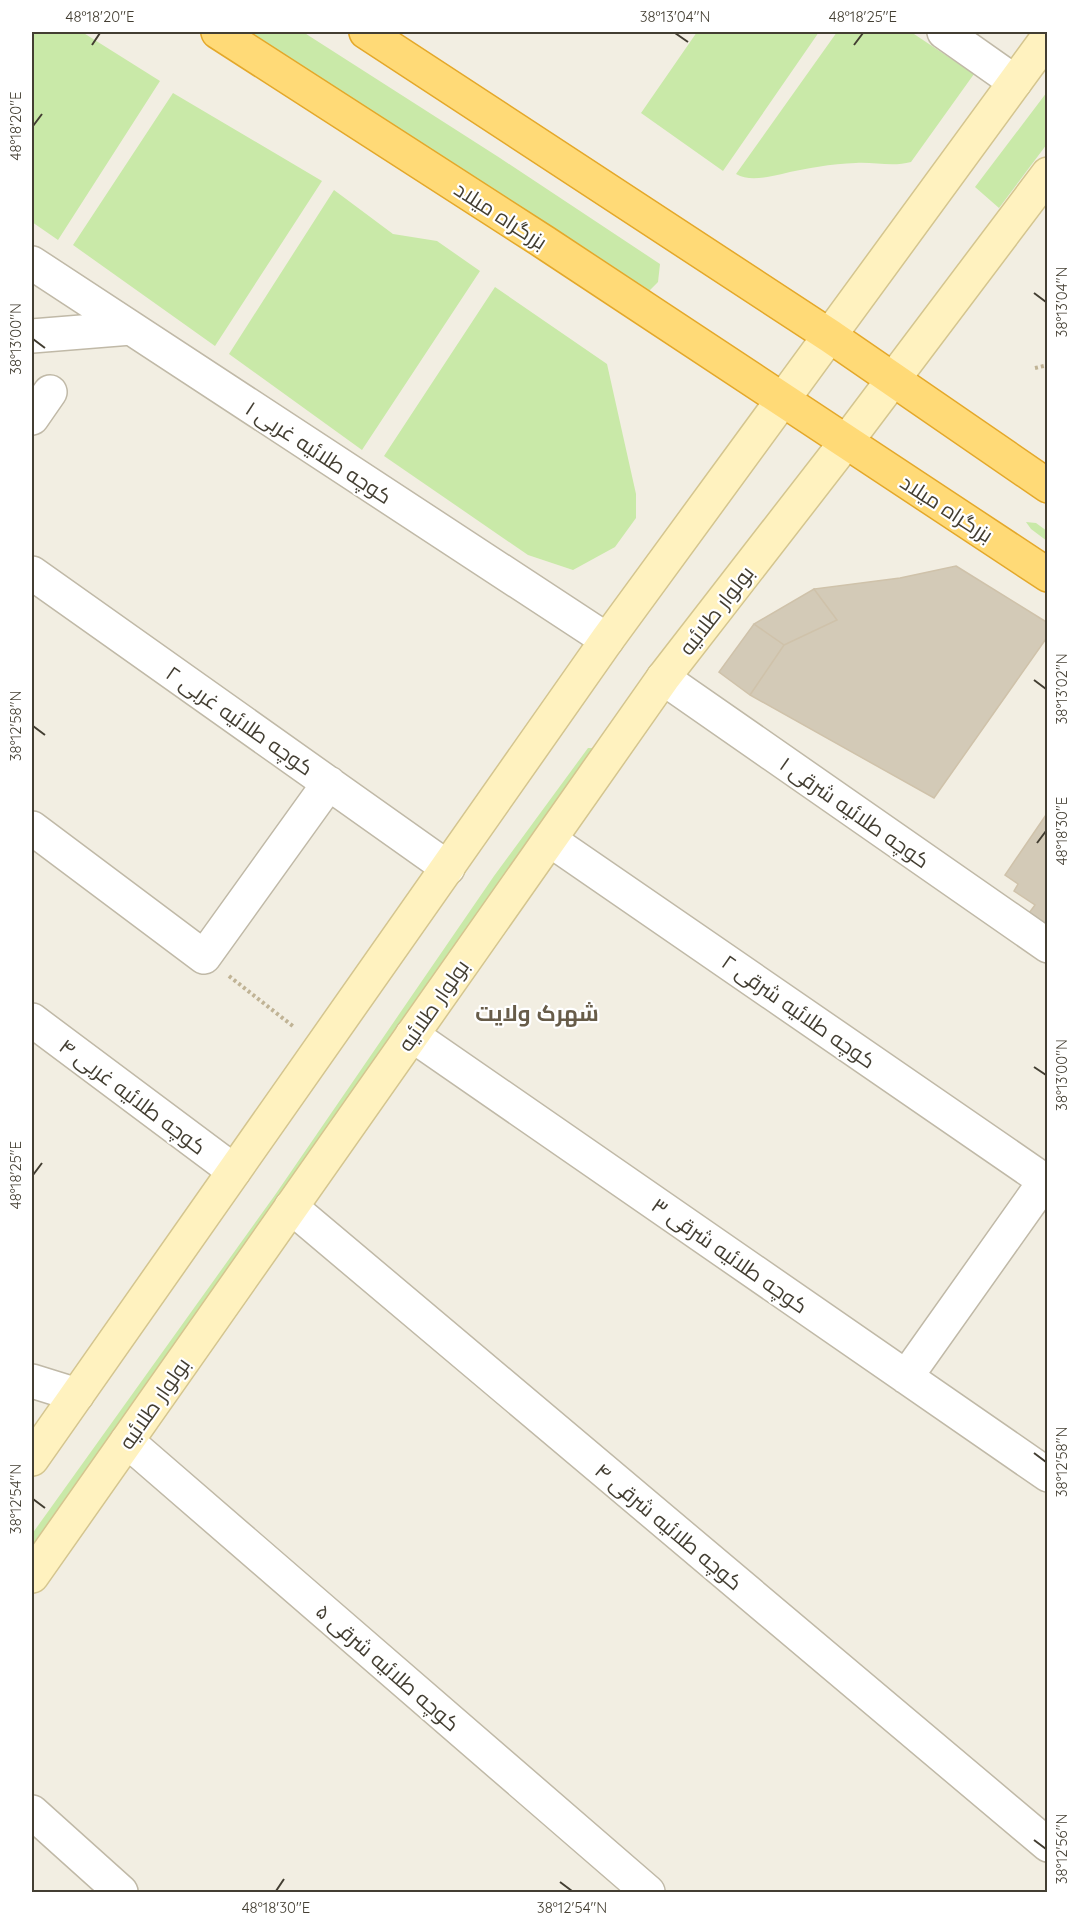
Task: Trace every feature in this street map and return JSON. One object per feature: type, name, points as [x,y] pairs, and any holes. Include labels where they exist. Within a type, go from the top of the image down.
[{"type":"highway","name":"بزرگراه میلاد","points":[[218,32],[534,235],[1047,575]]},
{"type":"highway","points":[[366,32],[830,336],[1047,486]]},
{"type":"main road","points":[[32,1459],[608,640],[1047,37]]},
{"type":"main road","name":"بولوار طلائیه","points":[[32,1576],[663,678],[894,379],[1047,174]]},
{"type":"street","points":[[944,32],[1015,82]]},
{"type":"street","name":"کوچه طلائیه غربی ۱","points":[[32,263],[608,640]]},
{"type":"street","points":[[32,336],[131,328]]},
{"type":"street","name":"کوچه طلائیه غربی ۲","points":[[32,573],[448,868]]},
{"type":"street","name":"کوچه طلائیه شرقی ۱","points":[[663,678],[1047,946]]},
{"type":"street","points":[[32,828],[204,957],[329,783]]},
{"type":"street","name":"کوچه طلائیه شرقی ۲","points":[[550,840],[1046,1182]]},
{"type":"street","name":"کوچه طلائیه غربی ۴","points":[[32,1020],[234,1171]]},
{"type":"street","name":"کوچه طلائیه شرقی ۳","points":[[412,1035],[1047,1475]]},
{"type":"street","points":[[906,1377],[1046,1182]]},
{"type":"street","name":"کوچه طلائیه شرقی ۴","points":[[291,1207],[1047,1845]]},
{"type":"street","points":[[32,1381],[77,1395]]},
{"type":"street","name":"کوچه طلائیه شرقی ۵","points":[[127,1441],[648,1893]]},
{"type":"street","points":[[32,1812],[121,1893]]},
{"type":"path","points":[[1035,368],[1047,365]]},
{"type":"path","points":[[204,957],[321,1048]]},
{"type":"green space","points":[[32,32],[82,32],[160,81],[58,240],[32,222]]},
{"type":"green space","points":[[249,32],[303,32],[660,264],[658,282],[649,291]]},
{"type":"green space","points":[[697,32],[819,32],[723,171],[641,113]]},
{"type":"green space","points":[[837,32],[911,32],[974,74],[911,162],[837,164],[759,178],[747,178],[736,174]]},
{"type":"green space","points":[[1047,92],[1047,144],[999,208],[975,187]]},
{"type":"green space","points":[[173,93],[322,181],[215,346],[73,245]]},
{"type":"green space","points":[[334,190],[393,234],[437,241],[480,271],[362,450],[229,354]]},
{"type":"green space","points":[[495,287],[607,364],[636,494],[636,518],[615,547],[573,570],[528,555],[384,456]]},
{"type":"green space","points":[[1026,522],[1036,523],[1047,531],[1047,541],[1031,529]]},
{"type":"green space","points":[[588,748],[596,748],[32,1577],[32,1534],[275,1195],[494,876]]},
{"type":"building","points":[[956,566],[1048,623],[1048,636],[934,798],[750,695],[784,645],[837,620],[814,589],[900,578]]},
{"type":"building","points":[[814,589],[837,620],[784,645],[754,624]]},
{"type":"building","points":[[754,624],[784,645],[750,695],[719,672]]},
{"type":"building","points":[[1048,812],[1048,926],[1029,913],[1035,905],[1014,891],[1018,884],[1005,875]]},
{"type":"district","name":"شهرک ولایت","points":[[537,1013]]}]
